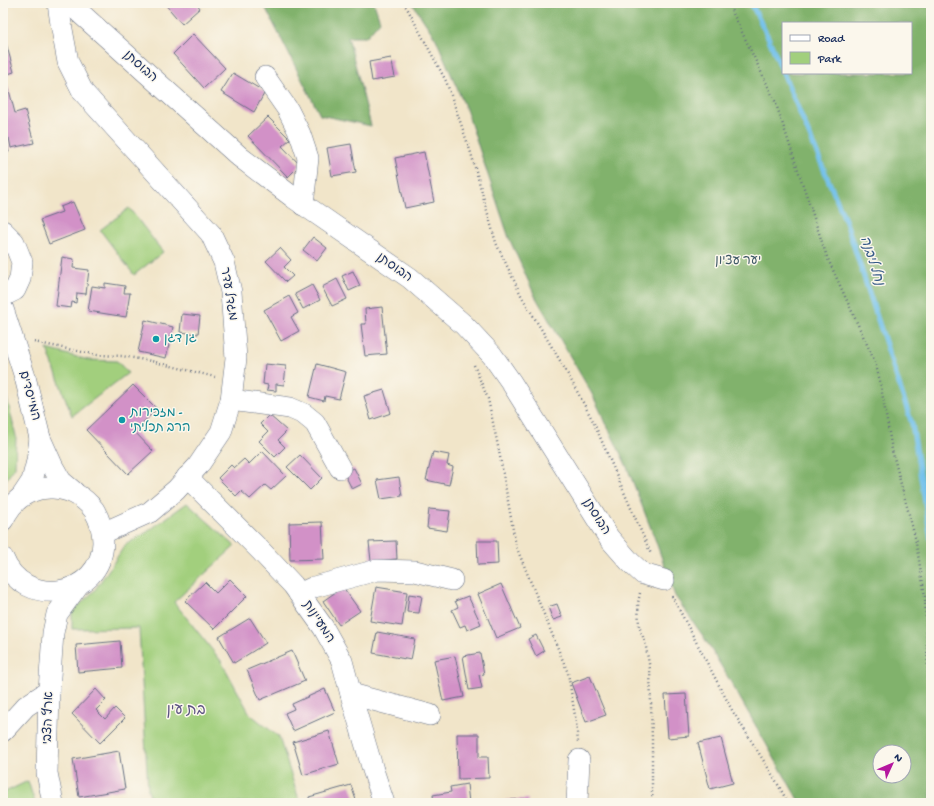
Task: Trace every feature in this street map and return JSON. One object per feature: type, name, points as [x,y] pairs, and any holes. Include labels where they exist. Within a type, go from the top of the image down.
[{"type":"street","name":"מגדל עדר","points":[[58,3],[68,62],[83,92],[212,234],[224,262],[231,292],[236,358],[232,390],[220,432],[198,466],[176,490],[150,512],[103,533]]},
{"type":"street","name":"הבוסתן","points":[[69,3],[240,156],[303,205],[410,278],[464,325],[492,355],[507,377],[609,538],[630,562],[643,574],[664,580]]},
{"type":"street","points":[[265,77],[288,110],[300,134],[308,158],[303,205]]},
{"type":"street","points":[[3,231],[14,242],[22,262],[20,279],[14,290],[3,296]]},
{"type":"street","name":"המייסדים","points":[[3,310],[25,377],[40,438]]},
{"type":"street","points":[[232,390],[290,408],[304,414],[315,423],[340,468]]},
{"type":"street","points":[[24,584],[37,590],[50,592],[65,590],[78,585],[90,576],[98,563],[103,548],[103,533],[98,516],[88,503],[61,481],[52,467],[40,438]]},
{"type":"street","points":[[3,520],[10,507],[22,496],[32,481],[37,461],[40,438]]},
{"type":"street","name":"המעיינות","points":[[188,478],[260,550],[292,585],[323,627],[342,661],[384,803]]},
{"type":"street","points":[[22,496],[34,490],[47,488],[61,488],[74,492]]},
{"type":"street","points":[[3,558],[5,564],[13,575],[37,596],[46,611],[53,632]]},
{"type":"street","points":[[299,594],[314,587],[377,570],[415,571],[452,580]]},
{"type":"street","points":[[53,632],[57,614],[78,585]]},
{"type":"street","name":"ארץ הצבי","points":[[53,632],[49,691],[47,773],[53,803]]},
{"type":"street","points":[[3,731],[26,706],[49,691]]},
{"type":"street","points":[[351,694],[430,714]]},
{"type":"street","points":[[577,803],[579,760]]},
{"type":"path","points":[[402,3],[407,8],[446,81],[471,153],[496,243],[522,297],[593,421],[657,567],[732,710],[775,779],[788,803]]},
{"type":"path","points":[[728,3],[775,101],[827,257],[875,362],[880,381],[892,450],[915,537],[926,596],[929,694],[931,703]]},
{"type":"path","points":[[12,337],[98,356],[122,356],[151,362],[232,390]]},
{"type":"path","points":[[470,359],[488,399],[516,546],[568,672],[576,722],[579,760]]},
{"type":"path","points":[[643,574],[638,603],[639,626],[645,642],[650,669],[653,803]]},
{"type":"green space","points":[[263,3],[374,3],[380,21],[366,37],[348,37],[371,126],[320,115]]},
{"type":"green space","name":"יער עציון","points":[[412,3],[931,3],[931,803],[800,803],[729,679],[703,636],[675,596],[627,467],[592,394],[535,296],[509,238],[466,109],[436,39]]},
{"type":"green space","points":[[129,208],[163,252],[134,275],[100,230]]},
{"type":"green space","points":[[47,349],[88,360],[117,361],[128,373],[72,416]]},
{"type":"green space","points":[[3,382],[16,436],[15,467],[3,484]]},
{"type":"green space","points":[[187,503],[235,546],[174,602],[221,661],[250,714],[279,737],[300,803],[152,803],[148,790],[139,628],[72,629],[72,612],[94,591],[125,545],[147,532]]},
{"type":"green space","points":[[28,781],[35,803],[3,803],[3,793]]},
{"type":"building","points":[[164,3],[196,3],[200,8],[182,24]]},
{"type":"building","points":[[3,32],[14,72],[5,75],[15,113],[25,110],[34,143],[11,148],[9,138],[5,139],[9,152],[3,154]]},
{"type":"building","points":[[193,34],[225,68],[204,88],[173,54]]},
{"type":"building","points":[[391,58],[395,77],[372,81],[369,62]]},
{"type":"building","points":[[233,73],[265,92],[254,112],[221,92]]},
{"type":"building","points":[[268,117],[290,139],[282,146],[300,165],[288,177],[248,136]]},
{"type":"building","points":[[351,144],[356,172],[332,176],[327,148]]},
{"type":"building","points":[[424,152],[434,202],[405,208],[395,158]]},
{"type":"building","points":[[73,202],[85,230],[49,244],[40,220],[62,212],[60,207]]},
{"type":"building","points":[[313,237],[327,248],[317,261],[303,250]]},
{"type":"building","points":[[280,248],[291,260],[284,267],[293,276],[286,282],[266,261]]},
{"type":"building","points":[[62,257],[74,259],[73,268],[89,270],[86,294],[77,293],[76,303],[72,302],[71,308],[56,306]]},
{"type":"building","points":[[353,271],[360,286],[349,291],[342,276]]},
{"type":"building","points":[[337,279],[347,299],[332,306],[322,287]]},
{"type":"building","points":[[105,283],[125,286],[124,293],[130,293],[126,317],[88,311],[92,286],[105,288]]},
{"type":"building","points":[[312,285],[320,300],[303,309],[295,294]]},
{"type":"building","points":[[289,296],[298,313],[291,317],[299,331],[281,341],[264,310]]},
{"type":"building","points":[[382,307],[387,354],[365,356],[361,324],[366,324],[365,309]]},
{"type":"building","points":[[182,314],[200,316],[198,334],[180,332]]},
{"type":"building","name":"גן דגן","points":[[145,320],[173,327],[166,358],[138,352]]},
{"type":"building","points":[[265,364],[286,366],[284,385],[276,384],[276,391],[267,390],[268,385],[263,384]]},
{"type":"building","points":[[317,364],[346,372],[339,399],[325,396],[324,401],[309,397]]},
{"type":"building","name":"מזכירות - הרב תכליתי","points":[[133,385],[157,409],[134,431],[153,451],[128,474],[86,430]]},
{"type":"building","points":[[384,390],[391,413],[371,420],[364,396]]},
{"type":"building","points":[[269,415],[287,431],[278,440],[285,447],[275,457],[259,441],[268,432],[260,424]]},
{"type":"building","points":[[262,451],[286,476],[271,490],[265,485],[250,499],[241,491],[236,496],[218,478],[231,465],[234,468],[244,459],[249,464]]},
{"type":"building","points":[[433,452],[449,455],[447,465],[453,467],[449,485],[426,480]]},
{"type":"building","points":[[300,455],[322,478],[310,490],[287,467]]},
{"type":"building","points":[[354,468],[362,484],[352,489],[344,473]]},
{"type":"building","points":[[399,477],[402,496],[381,499],[377,480]]},
{"type":"building","points":[[429,509],[450,511],[447,531],[427,528]]},
{"type":"building","points":[[322,522],[324,559],[290,560],[289,523]]},
{"type":"building","points":[[396,541],[397,559],[371,561],[369,542]]},
{"type":"building","points":[[477,541],[497,541],[498,564],[478,565]]},
{"type":"building","points":[[230,579],[247,596],[214,629],[185,601],[205,582],[216,593]]},
{"type":"building","points":[[501,584],[520,628],[496,638],[478,594]]},
{"type":"building","points":[[343,587],[360,611],[339,625],[323,601]]},
{"type":"building","points":[[376,587],[407,592],[402,626],[370,621]]},
{"type":"building","points":[[409,594],[422,596],[419,613],[407,612]]},
{"type":"building","points":[[468,596],[481,624],[467,630],[465,625],[460,627],[452,610],[458,607],[455,601]]},
{"type":"building","points":[[557,604],[562,617],[553,620],[548,607]]},
{"type":"building","points":[[250,618],[266,643],[234,663],[219,637]]},
{"type":"building","points":[[377,632],[415,639],[411,660],[373,653]]},
{"type":"building","points":[[536,635],[544,651],[536,656],[528,639]]},
{"type":"building","points":[[120,641],[122,668],[78,672],[76,645]]},
{"type":"building","points":[[292,651],[305,681],[260,700],[247,670]]},
{"type":"building","points":[[480,653],[484,674],[479,675],[482,688],[469,690],[463,656]]},
{"type":"building","points":[[455,656],[464,697],[443,701],[434,660]]},
{"type":"building","points":[[590,676],[606,715],[586,722],[571,683]]},
{"type":"building","points":[[96,689],[106,700],[96,710],[105,719],[115,708],[125,718],[100,743],[72,714]]},
{"type":"building","points":[[325,689],[335,712],[293,731],[285,713],[294,709],[292,704]]},
{"type":"building","points":[[686,694],[689,736],[668,738],[665,695]]},
{"type":"building","points":[[329,731],[339,764],[303,775],[293,742]]},
{"type":"building","points":[[457,734],[479,734],[479,757],[488,757],[489,778],[458,779]]},
{"type":"building","points":[[721,738],[733,783],[710,789],[698,743]]},
{"type":"building","points":[[119,751],[125,789],[79,797],[73,759]]},
{"type":"building","points":[[467,784],[469,803],[434,803],[433,795],[451,792],[450,787]]},
{"type":"building","points":[[351,785],[357,803],[310,803],[309,797]]},
{"type":"building","points":[[528,799],[528,803],[505,803],[505,800]]},
{"type":"waterway","name":"נחל ליבנה","points":[[751,3],[782,70]]},
{"type":"waterway","name":"נחל ליבנה","points":[[784,74],[846,222],[912,424],[931,539]]},
{"type":"place","name":"גן דגן","points":[[156,339]]},
{"type":"place","name":"מזכירות - הרב תכליתי","points":[[122,420]]},
{"type":"district","name":"בת עין","points":[[186,711]]}]
